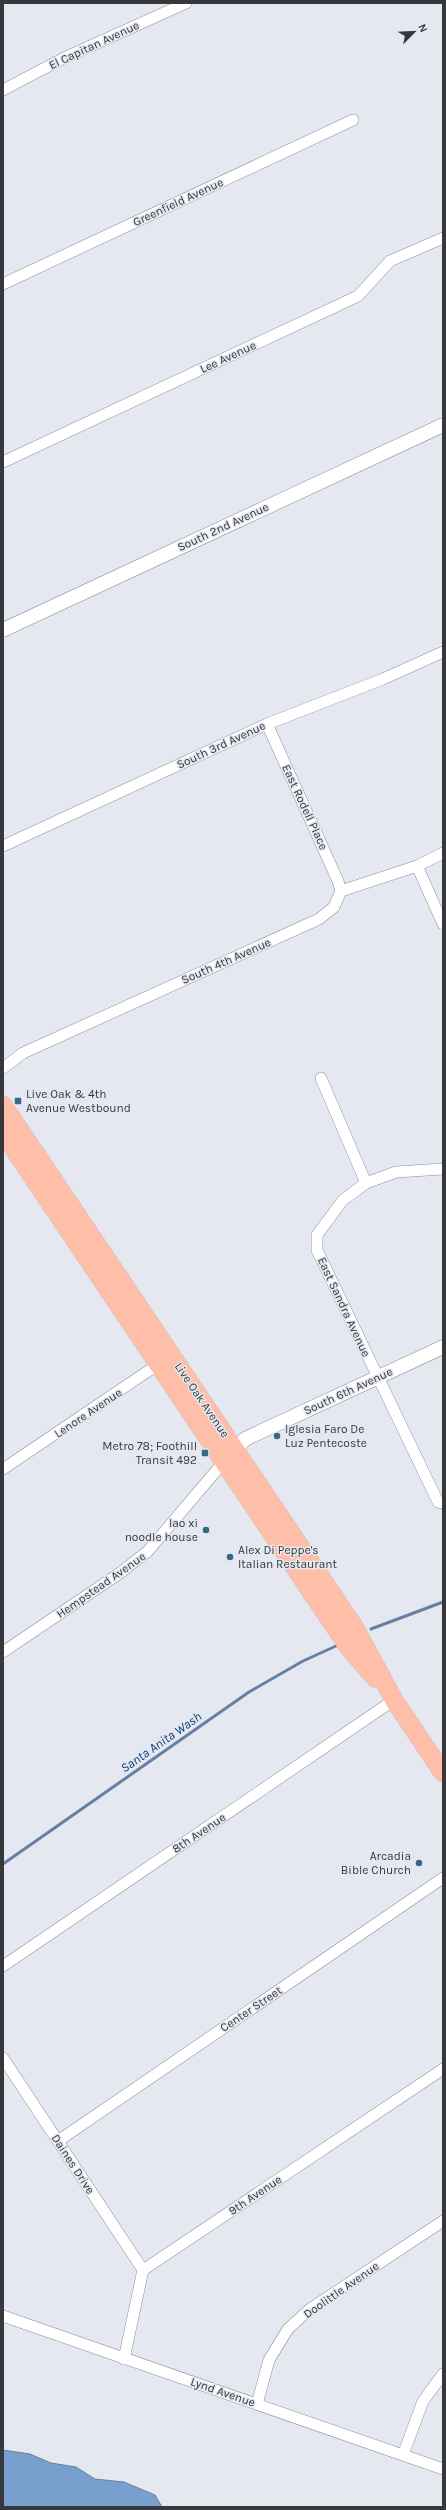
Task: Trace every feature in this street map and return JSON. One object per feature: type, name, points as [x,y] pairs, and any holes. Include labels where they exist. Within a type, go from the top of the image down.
[{"type":"main road","name":"Live Oak Avenue","points":[[3,1105],[165,1360],[443,1773]]},
{"type":"main road","name":"Live Oak Avenue","points":[[3,1133],[165,1360]]},
{"type":"street","name":"El Capitan Avenue","points":[[3,90],[64,58],[186,3]]},
{"type":"street","name":"Greenfield Avenue","points":[[3,284],[353,120]]},
{"type":"street","name":"Lee Avenue","points":[[3,462],[358,296],[390,261],[443,238]]},
{"type":"street","name":"South 2nd Avenue","points":[[3,630],[443,425]]},
{"type":"street","name":"South 3rd Avenue","points":[[3,846],[267,724],[383,679],[443,652]]},
{"type":"street","name":"East Rodell Place","points":[[267,724],[338,881],[341,891]]},
{"type":"street","points":[[341,891],[416,866],[443,854]]},
{"type":"street","points":[[416,866],[443,924]]},
{"type":"street","name":"South 4th Avenue","points":[[3,1068],[23,1053],[319,920],[334,907],[341,891]]},
{"type":"street","points":[[320,1078],[366,1184]]},
{"type":"street","name":"East Sandra Avenue","points":[[440,1503],[317,1250],[317,1235],[343,1200],[366,1184],[396,1172],[443,1169]]},
{"type":"street","name":"South 6th Avenue","points":[[229,1456],[245,1439],[443,1347]]},
{"type":"street","name":"Lenore Avenue","points":[[3,1469],[165,1360]]},
{"type":"street","name":"Hempstead Avenue","points":[[3,1652],[120,1573],[148,1552],[229,1456]]},
{"type":"street","name":"8th Avenue","points":[[3,1966],[394,1700]]},
{"type":"street","name":"Center Street","points":[[58,2141],[443,1878]]},
{"type":"street","name":"Daines Drive","points":[[3,2058],[143,2270]]},
{"type":"street","name":"9th Avenue","points":[[143,2270],[443,2069]]},
{"type":"street","name":"Doolittle Avenue","points":[[257,2404],[269,2360],[288,2329],[310,2310],[443,2221]]},
{"type":"street","points":[[124,2359],[143,2270]]},
{"type":"street","name":"Lynd Avenue","points":[[3,2316],[443,2469]]},
{"type":"street","points":[[403,2455],[423,2401],[443,2374]]},
{"type":"water","points":[[3,2450],[30,2454],[51,2463],[76,2467],[95,2479],[124,2482],[155,2495],[162,2507],[3,2507]]},
{"type":"waterway","name":"Santa Anita Wash","points":[[371,1629],[443,1602]]},
{"type":"waterway","name":"Santa Anita Wash","points":[[3,1864],[249,1692],[303,1661],[336,1646]]},
{"type":"place","name":"Live Oak & 4th Avenue Westbound","points":[[18,1101]]},
{"type":"place","name":"Iglesia Faro De Luz Pentecoste","points":[[277,1436]]},
{"type":"place","name":"Metro 78; Foothill Transit 492","points":[[205,1453]]},
{"type":"place","name":"lao xi noodle house","points":[[206,1530]]},
{"type":"place","name":"Alex Di Peppe's Italian Restaurant","points":[[230,1557]]},
{"type":"place","name":"Arcadia Bible Church","points":[[419,1863]]}]
